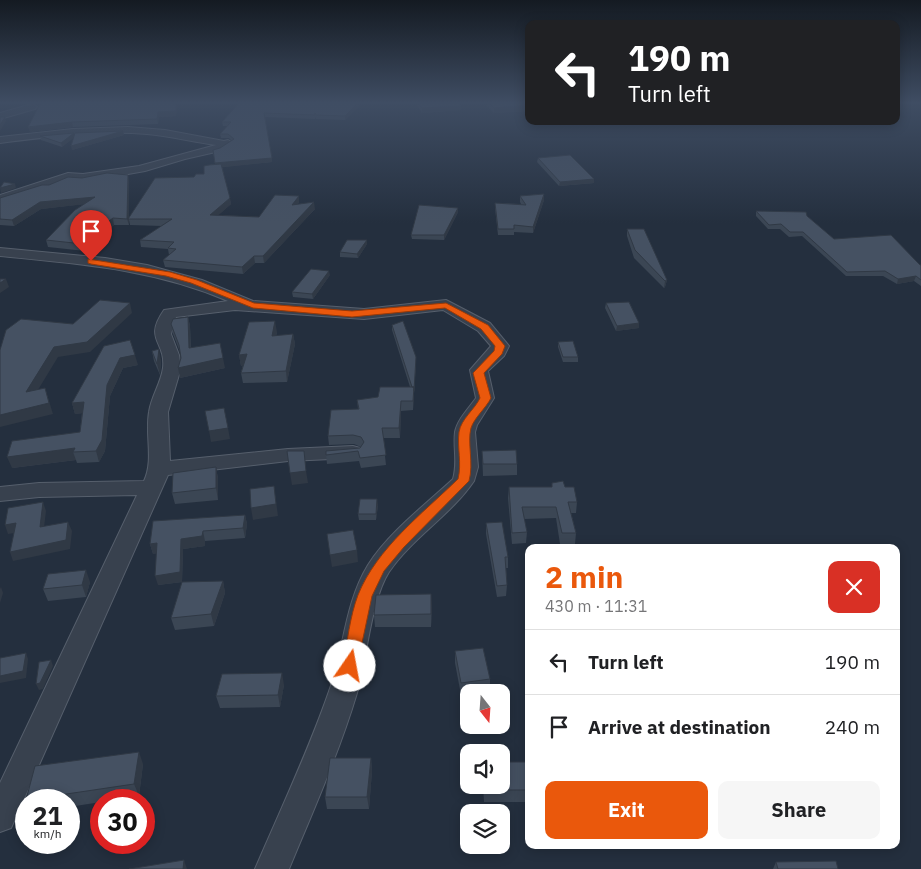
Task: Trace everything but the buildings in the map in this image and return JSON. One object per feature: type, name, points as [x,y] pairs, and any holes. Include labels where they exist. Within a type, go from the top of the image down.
[{"type":"street","points":[[0,199],[68,177],[83,178],[141,169],[182,156],[216,149],[228,143],[225,143]]},
{"type":"street","points":[[0,252],[128,266],[194,281],[253,305]]},
{"type":"street","points":[[177,312],[188,299],[194,281]]},
{"type":"street","points":[[0,818],[155,479],[160,403],[171,372],[172,362],[162,336],[162,325],[170,313],[235,305],[253,305],[356,314],[446,305],[484,327],[500,346],[498,352],[479,370],[486,398],[467,424],[465,432],[467,467],[463,481],[399,544],[378,569],[365,596],[354,653],[343,693],[317,763],[272,869]]},
{"type":"street","points":[[0,494],[155,479],[288,455],[353,452]]},
{"type":"route","points":[[91,261],[128,266],[194,281],[253,305],[310,312],[364,314],[421,306],[446,305],[484,327],[500,346],[498,352],[478,373],[486,398],[467,424],[465,432],[467,467],[463,481],[453,494],[399,544],[378,569],[365,596],[350,666]]}]
